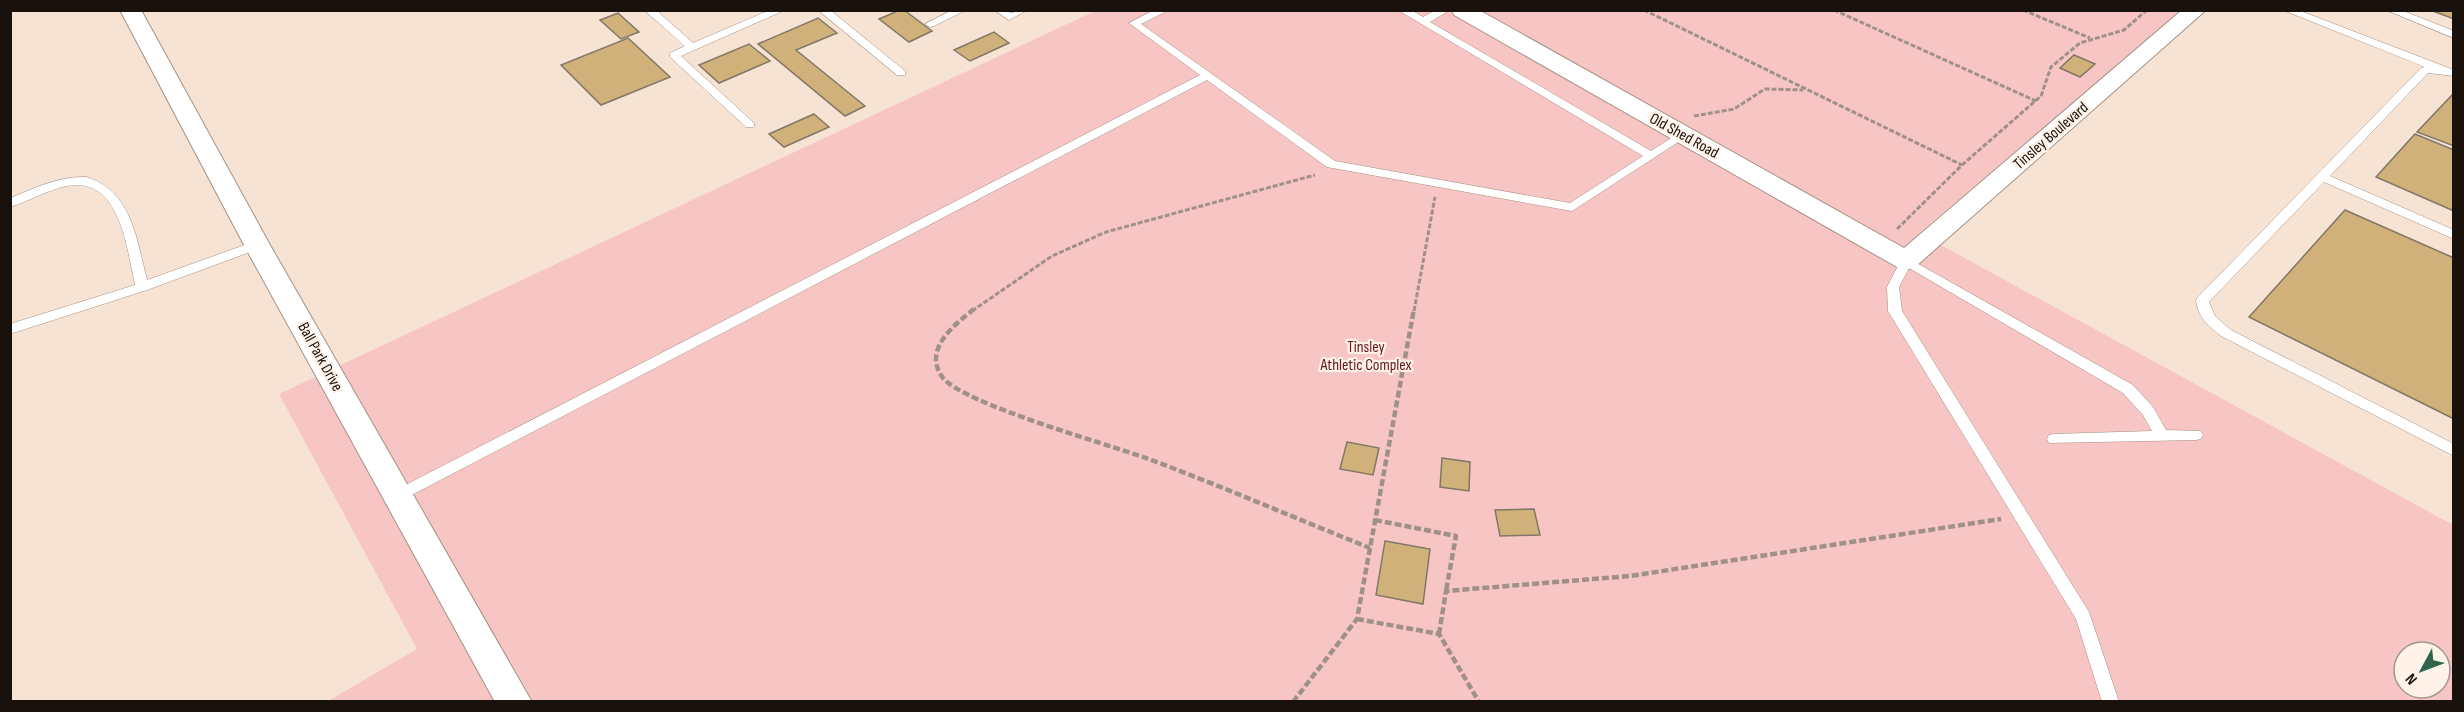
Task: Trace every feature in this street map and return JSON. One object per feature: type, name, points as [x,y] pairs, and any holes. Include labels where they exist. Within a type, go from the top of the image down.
[{"type":"street","name":"Ball Park Drive","points":[[130,10],[257,245],[514,702]]},
{"type":"street","name":"Old Shed Road","points":[[1462,10],[1906,261]]},
{"type":"street","name":"Tinsley Boulevard","points":[[1906,261],[2196,10]]},
{"type":"lane","points":[[649,10],[692,47]]},
{"type":"lane","points":[[750,125],[674,55],[780,10]]},
{"type":"lane","points":[[823,10],[901,73]]},
{"type":"lane","points":[[930,24],[961,10]]},
{"type":"lane","points":[[999,10],[1009,17],[1023,10]]},
{"type":"lane","points":[[1164,10],[1134,23],[1331,164],[1572,207],[1651,156],[1673,130]]},
{"type":"lane","points":[[1403,10],[1651,156]]},
{"type":"lane","points":[[1422,22],[1445,10]]},
{"type":"lane","points":[[2289,10],[2448,71]]},
{"type":"lane","points":[[2391,10],[2454,34]]},
{"type":"lane","points":[[2448,71],[2425,70],[2202,301],[2202,308],[2210,319],[2226,333],[2454,450]]},
{"type":"lane","points":[[397,496],[1207,76]]},
{"type":"lane","points":[[2322,177],[2454,235]]},
{"type":"lane","points":[[10,202],[56,185],[85,180],[107,189],[124,218],[142,287]]},
{"type":"lane","points":[[10,329],[142,287],[257,245]]},
{"type":"lane","points":[[2110,702],[2083,617],[1895,311],[1893,287],[1906,261],[2128,390],[2148,411],[2162,436]]},
{"type":"lane","points":[[2054,439],[2196,435]]},
{"type":"path","points":[[1644,10],[1962,165]]},
{"type":"path","points":[[1834,10],[2037,101]]},
{"type":"path","points":[[2023,10],[2091,39]]},
{"type":"path","points":[[1880,246],[1962,165],[2037,101],[2051,67],[2080,44],[2124,30],[2147,10]]},
{"type":"path","points":[[1673,130],[1673,119],[1734,108],[1765,89],[1807,90]]},
{"type":"path","points":[[1331,164],[1305,179],[1106,232],[1052,256],[1002,288],[968,314],[938,343],[935,360],[944,379],[980,400],[1146,458],[1370,548]]},
{"type":"path","points":[[1293,702],[1357,619],[1437,182]]},
{"type":"path","points":[[1446,591],[1630,576],[2022,515]]},
{"type":"path","points":[[1376,520],[1456,536],[1439,634],[1479,702]]},
{"type":"path","points":[[1357,619],[1439,634]]},
{"type":"green space","name":"Tinsley Athletic Complex","points":[[1095,11],[2182,11],[1919,233],[2453,525],[2453,701],[328,701],[417,649],[279,394]]},
{"type":"building","points":[[904,10],[932,31],[909,42],[879,19]]},
{"type":"building","points":[[2430,10],[2454,10],[2454,19]]},
{"type":"building","points":[[618,13],[639,32],[621,39],[600,20]]},
{"type":"building","points":[[818,18],[837,33],[796,50],[865,106],[845,116],[758,44]]},
{"type":"building","points":[[994,32],[1009,43],[970,61],[954,50]]},
{"type":"building","points":[[628,38],[670,77],[601,105],[561,65]]},
{"type":"building","points":[[749,44],[770,61],[719,83],[699,65]]},
{"type":"building","points":[[2074,55],[2095,64],[2080,77],[2060,68]]},
{"type":"building","points":[[2454,93],[2454,146],[2417,132]]},
{"type":"building","points":[[814,114],[829,127],[784,147],[769,134]]},
{"type":"building","points":[[2415,134],[2454,150],[2454,211],[2376,177]]},
{"type":"building","points":[[2345,210],[2454,258],[2454,419],[2249,317]]},
{"type":"building","points":[[1347,442],[1379,448],[1373,475],[1340,469]]},
{"type":"building","points":[[1442,458],[1470,462],[1469,491],[1440,487]]},
{"type":"building","points":[[1534,509],[1540,535],[1500,536],[1495,510]]},
{"type":"building","points":[[1385,541],[1430,549],[1423,604],[1376,595]]}]
